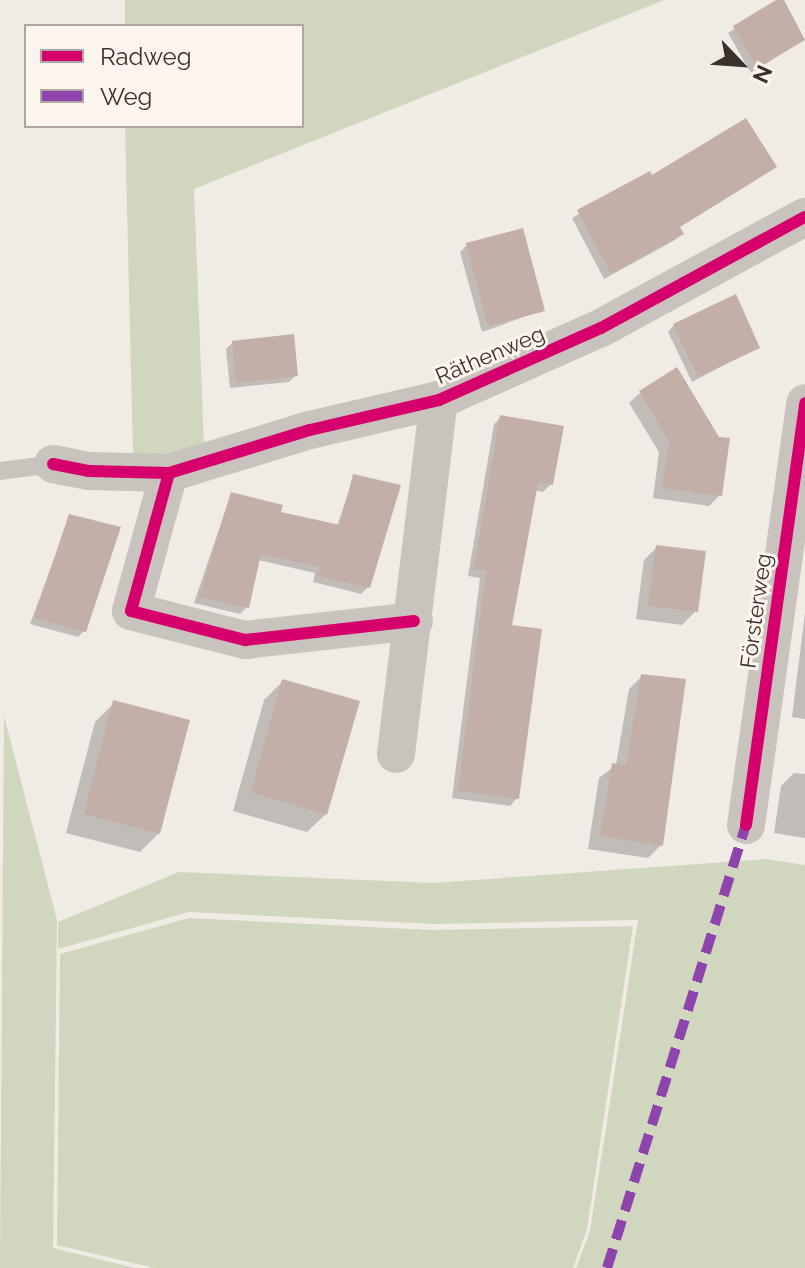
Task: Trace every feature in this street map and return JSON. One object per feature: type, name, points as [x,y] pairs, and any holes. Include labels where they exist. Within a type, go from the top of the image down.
[{"type":"street","name":"Räthenweg","points":[[37,467],[169,473],[310,430],[439,400],[601,328],[805,217]]},
{"type":"street","name":"Räthenweg","points":[[396,754],[439,400]]},
{"type":"street","name":"Försterweg","points":[[746,825],[805,403]]},
{"type":"street","points":[[169,473],[131,611],[245,640],[414,621]]},
{"type":"lane","points":[[0,471],[37,467]]},
{"type":"green space","points":[[125,0],[664,0],[194,189],[204,447],[169,460],[133,453],[125,128],[304,128],[304,24],[125,24]]},
{"type":"green space","points":[[4,716],[57,920],[53,1248],[135,1268],[0,1268]]},
{"type":"green space","points":[[766,859],[805,865],[805,1268],[576,1268],[590,1231],[638,920],[435,924],[189,912],[58,949],[58,922],[179,872],[433,883]]},
{"type":"green space","points":[[189,918],[431,930],[633,926],[587,1229],[573,1268],[154,1268],[57,1245],[60,954]]},
{"type":"building","points":[[776,0],[784,0],[805,40],[758,68],[733,26]]},
{"type":"building","points":[[746,118],[777,167],[680,227],[684,234],[611,274],[577,210],[650,171],[652,175]]},
{"type":"building","points":[[523,228],[545,311],[488,326],[466,243]]},
{"type":"building","points":[[736,294],[760,348],[698,377],[673,324]]},
{"type":"building","points":[[294,334],[298,376],[236,383],[232,341]]},
{"type":"building","points":[[677,367],[719,437],[730,438],[722,496],[662,488],[669,441],[639,391]]},
{"type":"building","points":[[500,415],[564,426],[553,485],[538,483],[512,625],[542,629],[519,799],[458,791],[486,571],[474,569]]},
{"type":"building","points":[[353,474],[401,485],[370,588],[318,576],[320,567],[261,554],[249,608],[199,597],[231,492],[283,505],[281,512],[340,525]]},
{"type":"building","points":[[69,514],[121,527],[86,632],[34,618]]},
{"type":"building","points":[[656,545],[706,551],[698,612],[648,606]]},
{"type":"building","points":[[641,674],[686,679],[663,846],[600,836],[612,763],[626,765]]},
{"type":"building","points":[[282,679],[360,701],[327,815],[251,792]]},
{"type":"building","points":[[113,700],[190,720],[160,834],[84,814]]},
{"type":"marked path","points":[[607,1268],[746,825]]},
{"type":"cycle path","points":[[53,464],[89,471],[169,473],[310,430],[439,400],[601,328],[805,217]]},
{"type":"cycle path","points":[[746,825],[805,403]]},
{"type":"cycle path","points":[[169,473],[131,611],[245,640],[414,621]]}]
